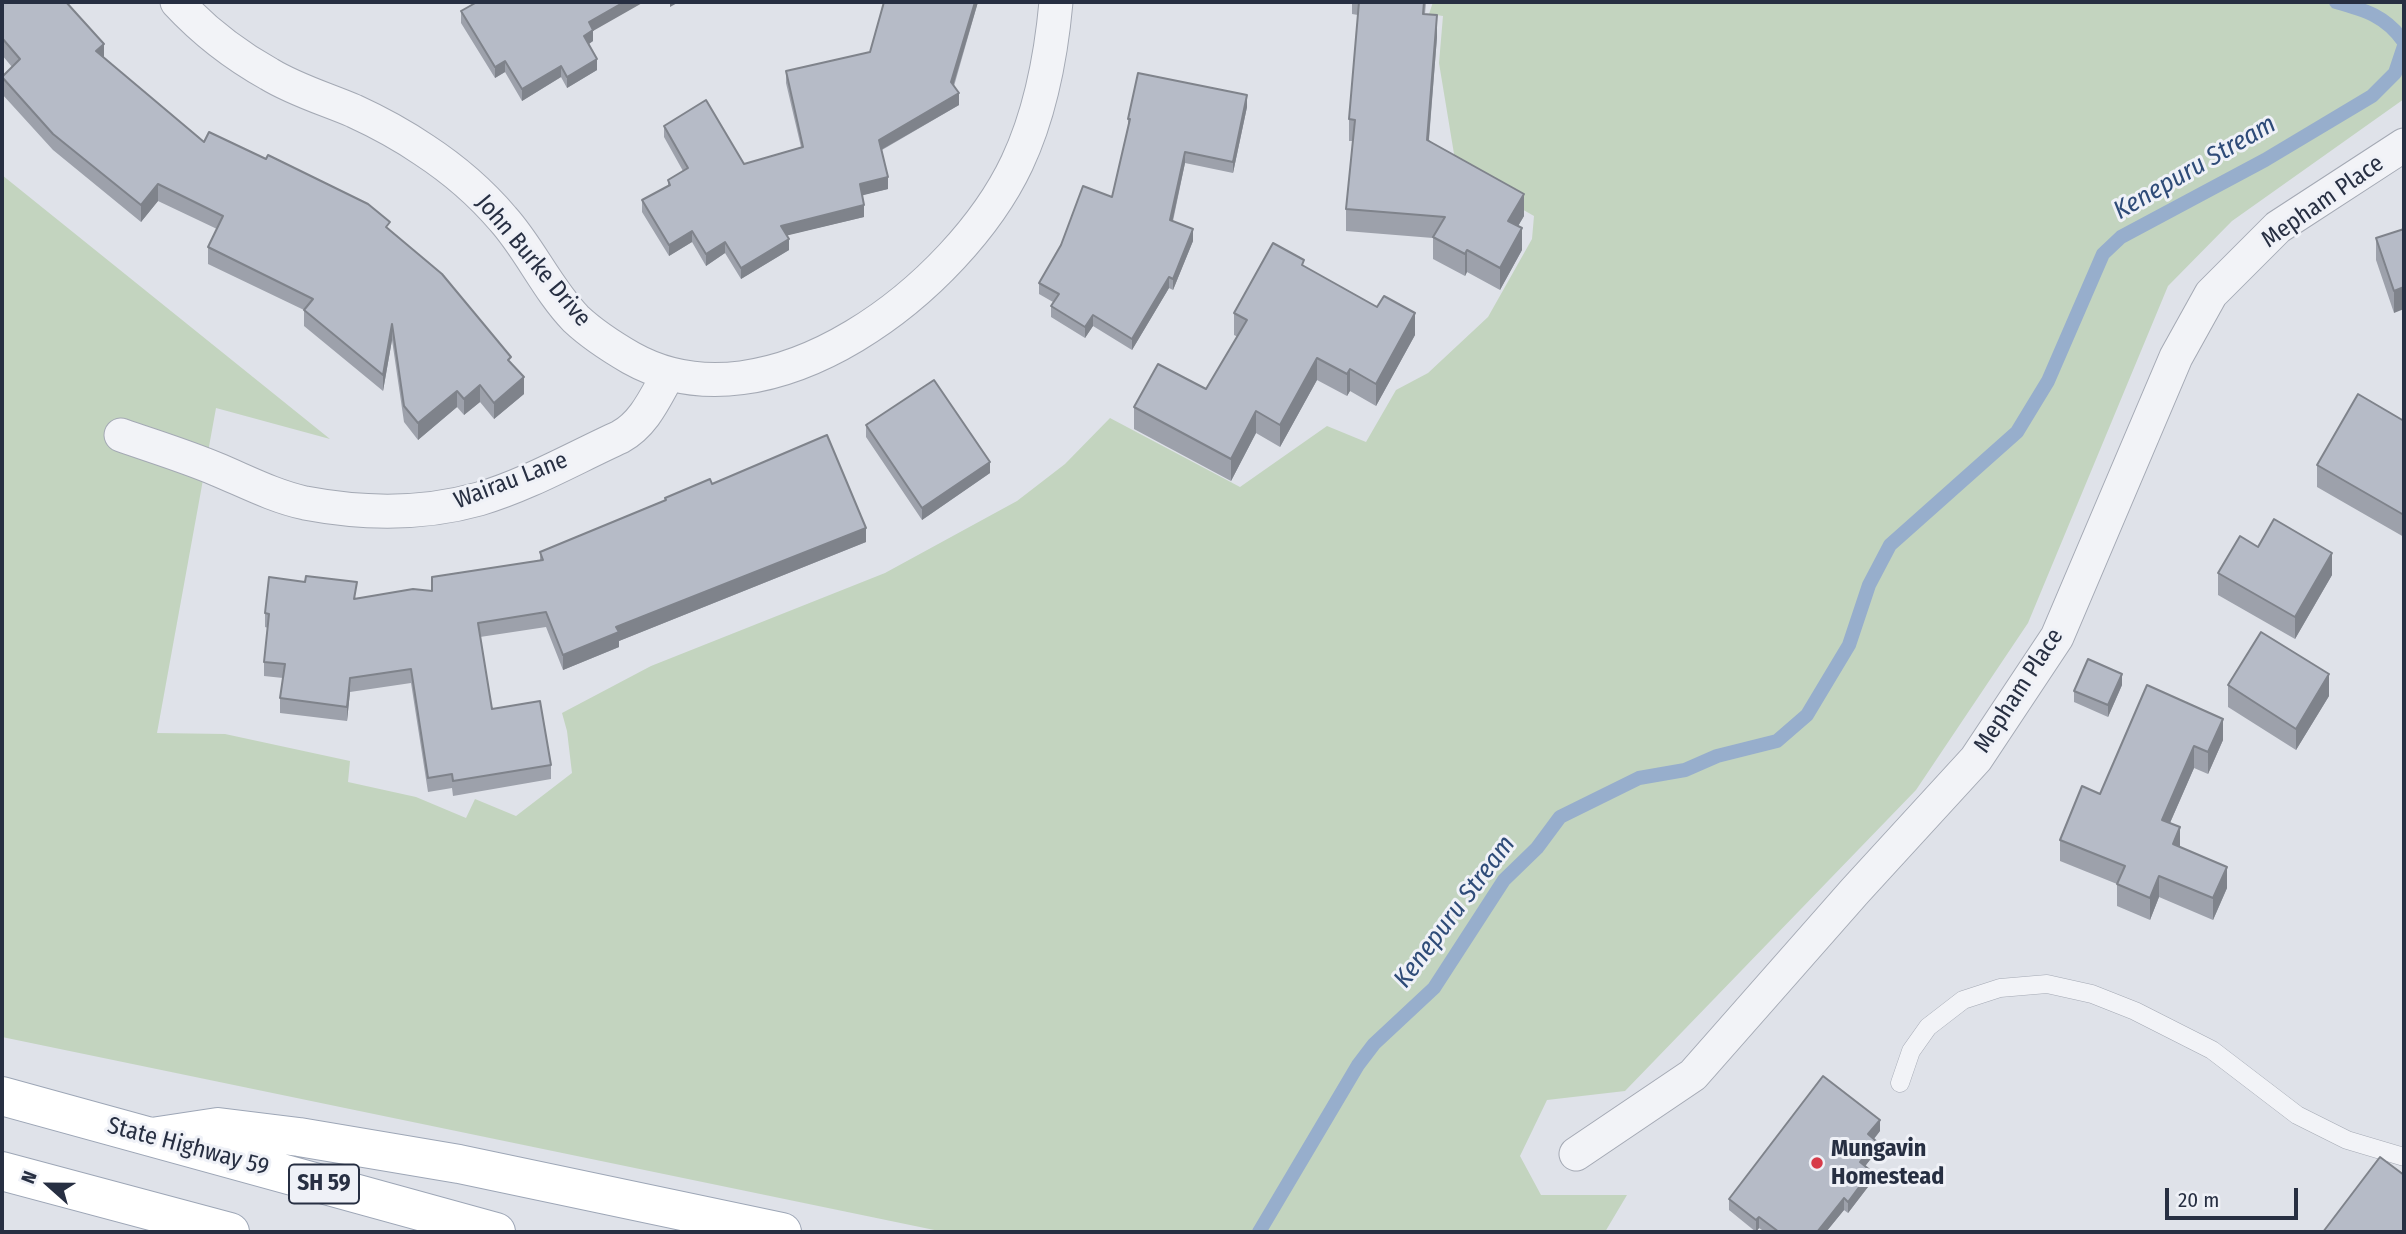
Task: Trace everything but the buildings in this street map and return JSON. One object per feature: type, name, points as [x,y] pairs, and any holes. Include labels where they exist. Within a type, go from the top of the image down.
[{"type":"main road","name":"State Highway 59","points":[[2,1096],[496,1232]]},
{"type":"main road","points":[[152,1136],[218,1127],[299,1137],[459,1164],[782,1232]]},
{"type":"main road","points":[[2,1171],[230,1232]]},
{"type":"main road","points":[[131,1206],[207,1232]]},
{"type":"street","name":"John Burke Drive","points":[[177,2],[205,28],[269,75],[358,113],[394,132],[453,171],[505,220],[575,318],[598,337],[633,359],[668,375],[698,380],[729,380],[757,375],[832,348],[896,309],[958,251],[995,202],[1016,165],[1032,126],[1052,45],[1056,2]]},
{"type":"street","name":"Mepham Place","points":[[1577,1154],[1693,1075],[1976,759],[2057,637],[2176,357],[2211,294],[2278,228],[2404,145]]},
{"type":"street","name":"Wairau Lane","points":[[121,435],[216,469],[264,490],[303,502],[355,510],[404,512],[481,498],[620,437],[642,420],[668,375]]},
{"type":"lane","points":[[1900,1083],[1911,1051],[1928,1027],[1963,1000],[2000,988],[2047,984],[2092,994],[2135,1011],[2212,1050],[2297,1115],[2347,1140],[2404,1157]]},
{"type":"green space","points":[[1433,2],[2404,2],[2404,99],[2232,221],[2168,286],[2028,623],[1916,790],[1625,1091],[1547,1100],[1520,1156],[1541,1195],[1627,1195],[1605,1232],[944,1232],[2,1037],[2,175],[330,439],[216,408],[157,733],[225,734],[350,761],[348,782],[416,797],[466,818],[475,799],[516,816],[572,773],[562,713],[651,666],[885,573],[1017,501],[1065,464],[1110,418],[1240,487],[1327,426],[1366,442],[1396,390],[1428,373],[1488,317],[1532,239],[1534,216],[1457,172],[1439,63],[1443,16],[1429,14]]},
{"type":"waterway","name":"Kenepuru Stream","points":[[2336,2],[2374,15],[2390,26],[2404,42]]},
{"type":"waterway","name":"Kenepuru Stream","points":[[1259,1232],[1358,1065],[1374,1044],[1434,988],[1504,880],[1537,848],[1560,817],[1639,778],[1685,770],[1717,756],[1777,741],[1807,715],[1849,645],[1869,585],[1890,545],[2017,432],[2048,381],[2103,254],[2121,237],[2265,160],[2372,96],[2395,73],[2404,46]]},
{"type":"place","name":"Mungavin Homestead","points":[[1817,1163]]}]
